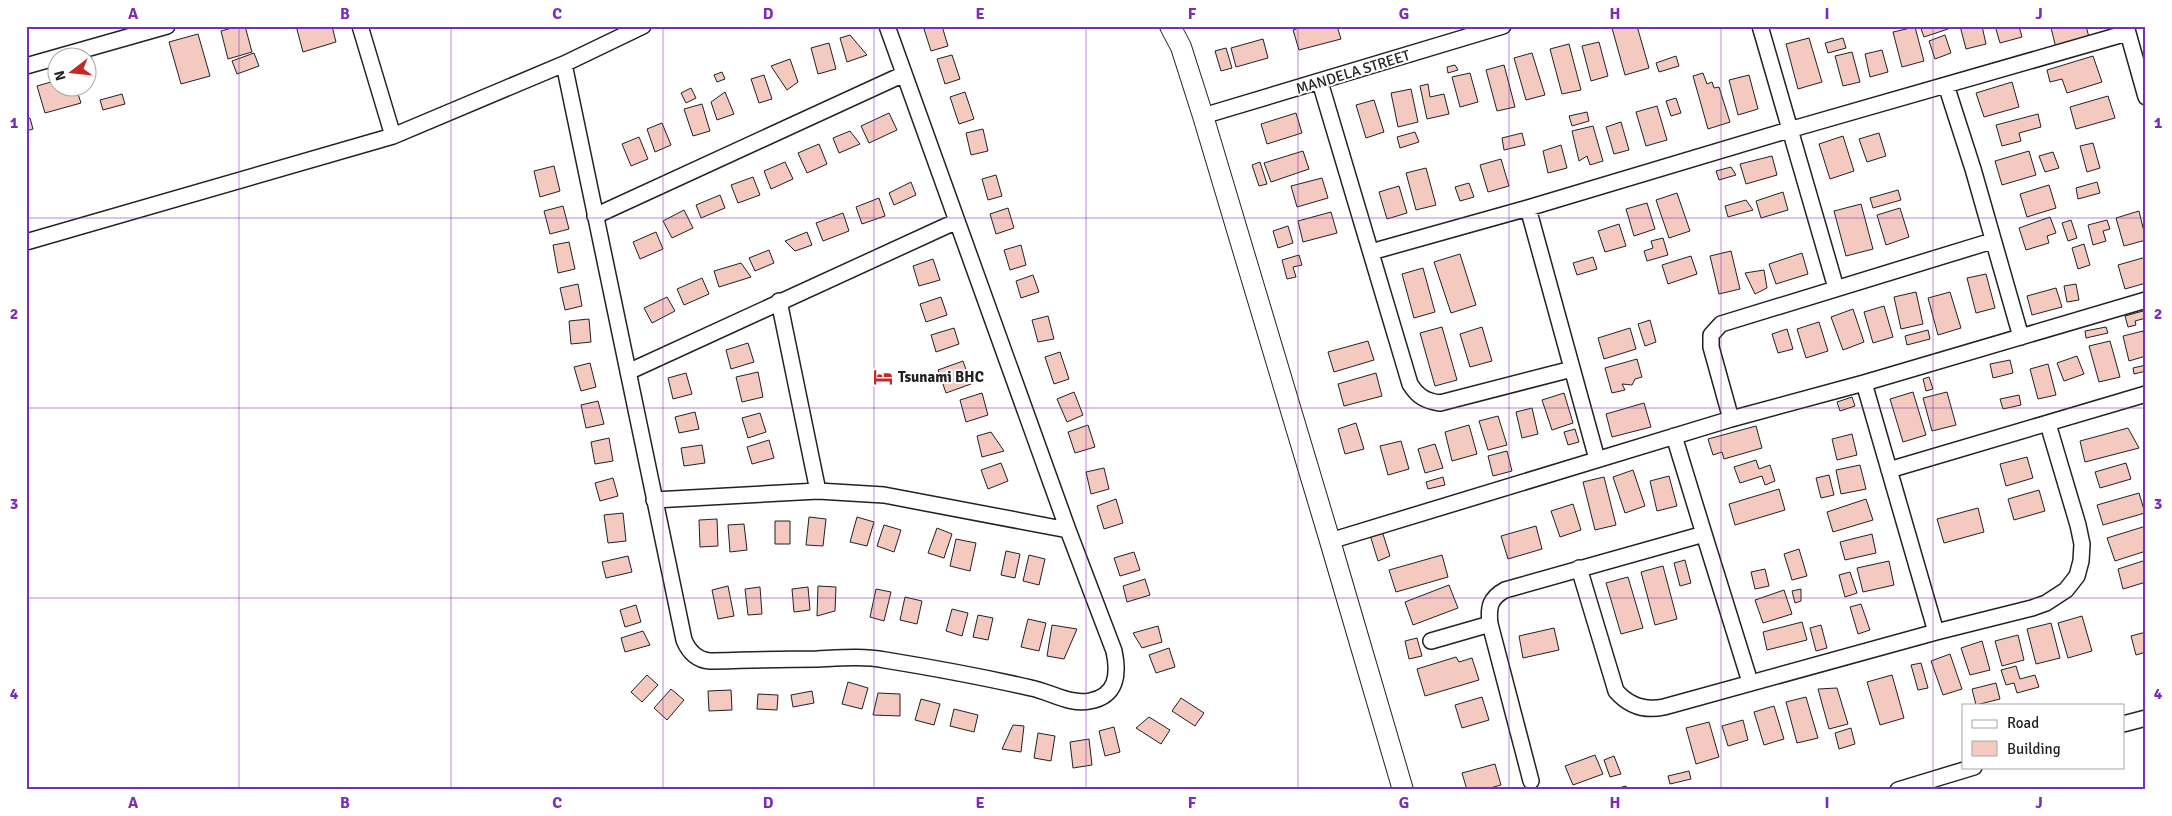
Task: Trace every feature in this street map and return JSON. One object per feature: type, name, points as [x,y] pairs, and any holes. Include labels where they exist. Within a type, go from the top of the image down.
[{"type":"main road","points":[[1170,26],[1181,47],[1203,116],[1403,790]]},
{"type":"main road","points":[[1179,26],[1181,47]]},
{"type":"street","points":[[26,66],[167,26]]},
{"type":"street","points":[[360,26],[393,136]]},
{"type":"street","points":[[26,242],[393,136],[564,64],[643,26]]},
{"type":"street","points":[[564,64],[684,640],[690,651],[698,658],[710,661],[872,658],[1028,687],[1074,701],[1090,701],[1104,695],[1111,688],[1117,673],[1114,651],[1068,530],[887,26]]},
{"type":"street","name":"MANDELA STREET","points":[[1203,116],[1503,26]]},
{"type":"street","points":[[1760,26],[1836,288]]},
{"type":"street","points":[[1371,252],[1528,208],[2127,30],[2146,97]]},
{"type":"street","points":[[596,216],[904,74]]},
{"type":"street","points":[[1320,82],[1410,384],[1420,397],[1440,403],[1572,369]]},
{"type":"street","points":[[1946,85],[1973,169],[1992,241],[2021,337]]},
{"type":"street","points":[[1528,208],[1597,459]]},
{"type":"street","points":[[628,372],[779,301],[957,221]]},
{"type":"street","points":[[1731,419],[1711,347],[1711,335],[1714,330],[1727,320],[1992,241]]},
{"type":"street","points":[[1330,541],[1731,419],[1864,383],[2146,300]]},
{"type":"street","points":[[779,301],[818,492]]},
{"type":"street","points":[[1864,383],[1936,632]]},
{"type":"street","points":[[1889,470],[2146,394]]},
{"type":"street","points":[[1579,568],[1616,690],[1628,702],[1655,709],[1936,632],[2032,608],[2046,603],[2066,590],[2078,576],[2081,561],[2082,544],[2048,424]]},
{"type":"street","points":[[1674,436],[1750,682]]},
{"type":"street","points":[[654,500],[818,492],[905,498],[1068,530]]},
{"type":"street","points":[[1531,781],[1490,624],[1489,612],[1491,601],[1496,595],[1505,590],[1704,534]]},
{"type":"street","points":[[1430,641],[1490,624]]},
{"type":"street","points":[[2124,724],[2146,718]]},
{"type":"street","points":[[1898,790],[1971,768]]},
{"type":"building","points":[[245,26],[252,52],[228,59],[221,31]]},
{"type":"building","points":[[296,26],[332,26],[336,42],[303,52]]},
{"type":"building","points":[[932,26],[942,26],[948,46],[931,51],[924,29]]},
{"type":"building","points":[[1305,26],[1337,26],[1341,39],[1299,50],[1293,30]]},
{"type":"building","points":[[1618,26],[1637,26],[1649,68],[1625,75],[1612,28]]},
{"type":"building","points":[[1920,26],[1947,26],[1948,29],[1924,37]]},
{"type":"building","points":[[1960,26],[1982,26],[1986,44],[1966,49]]},
{"type":"building","points":[[1995,26],[2019,26],[2022,37],[2000,43]]},
{"type":"building","points":[[2058,26],[2086,26],[2090,41],[2056,48],[2051,28]]},
{"type":"building","points":[[1915,27],[1924,61],[1902,67],[1893,32]]},
{"type":"building","points":[[198,34],[210,76],[181,84],[169,42]]},
{"type":"building","points":[[850,35],[867,55],[847,62],[840,38]]},
{"type":"building","points":[[1945,35],[1951,53],[1935,59],[1929,41]]},
{"type":"building","points":[[1809,38],[1822,82],[1798,89],[1786,44]]},
{"type":"building","points":[[1843,38],[1846,48],[1828,53],[1825,43]]},
{"type":"building","points":[[1263,39],[1268,58],[1236,67],[1231,48]]},
{"type":"building","points":[[1599,42],[1608,76],[1591,81],[1582,46]]},
{"type":"building","points":[[829,43],[836,69],[818,74],[811,48]]},
{"type":"building","points":[[1569,44],[1581,90],[1562,94],[1550,49]]},
{"type":"building","points":[[1226,48],[1232,68],[1221,71],[1215,51]]},
{"type":"building","points":[[1882,50],[1888,72],[1870,77],[1865,54]]},
{"type":"building","points":[[1852,52],[1860,82],[1843,86],[1835,56]]},
{"type":"building","points":[[254,53],[259,66],[237,74],[232,61]]},
{"type":"building","points":[[1532,53],[1545,95],[1526,100],[1514,58]]},
{"type":"building","points":[[952,55],[960,79],[945,84],[937,59]]},
{"type":"building","points":[[1676,56],[1679,66],[1659,72],[1656,63]]},
{"type":"building","points":[[2093,56],[2102,82],[2067,93],[2062,79],[2050,82],[2047,70]]},
{"type":"building","points":[[790,59],[798,82],[787,90],[771,66]]},
{"type":"building","points":[[1455,65],[1458,70],[1448,73],[1447,67]]},
{"type":"building","points":[[1504,65],[1515,107],[1497,111],[1486,70]]},
{"type":"building","points":[[722,72],[725,79],[717,82],[714,75]]},
{"type":"building","points":[[1470,73],[1478,102],[1460,107],[1452,77]]},
{"type":"building","points":[[1703,73],[1707,84],[1712,82],[1714,88],[1719,87],[1730,122],[1708,129],[1693,76]]},
{"type":"building","points":[[764,75],[772,99],[759,103],[751,79]]},
{"type":"building","points":[[1749,75],[1758,109],[1738,115],[1729,80]]},
{"type":"building","points":[[2012,82],[2019,107],[1984,117],[1976,93]]},
{"type":"building","points":[[48,83],[48,98],[79,98],[81,103],[45,113],[37,86]]},
{"type":"building","points":[[1428,84],[1430,97],[1444,94],[1449,114],[1427,119],[1420,86]]},
{"type":"building","points":[[691,88],[696,98],[686,103],[681,93]]},
{"type":"building","points":[[1411,89],[1418,122],[1398,127],[1391,93]]},
{"type":"building","points":[[725,92],[734,114],[717,120],[711,102]]},
{"type":"building","points":[[965,92],[974,119],[959,124],[950,97]]},
{"type":"building","points":[[122,94],[125,104],[103,110],[100,100]]},
{"type":"building","points":[[2108,96],[2115,118],[2076,129],[2070,107]]},
{"type":"building","points":[[1676,98],[1681,113],[1671,116],[1666,101]]},
{"type":"building","points":[[1374,100],[1384,132],[1366,138],[1356,105]]},
{"type":"building","points":[[702,104],[710,131],[693,136],[684,109]]},
{"type":"building","points":[[1657,106],[1667,140],[1646,146],[1636,112]]},
{"type":"building","points":[[1587,112],[1589,121],[1572,126],[1569,116]]},
{"type":"building","points":[[889,113],[897,130],[869,143],[861,126]]},
{"type":"building","points":[[1296,113],[1302,133],[1267,144],[1261,124]]},
{"type":"building","points":[[2038,114],[2041,127],[2019,133],[2021,141],[2002,146],[1996,125]]},
{"type":"building","points":[[30,118],[33,129],[26,131],[26,119]]},
{"type":"building","points":[[1621,122],[1629,150],[1614,154],[1606,127]]},
{"type":"building","points":[[662,123],[671,145],[655,152],[647,129]]},
{"type":"building","points":[[1593,126],[1603,161],[1590,165],[1587,156],[1579,161],[1572,131]]},
{"type":"building","points":[[983,129],[988,151],[971,155],[966,133]]},
{"type":"building","points":[[850,131],[860,144],[839,153],[833,138]]},
{"type":"building","points":[[1415,132],[1419,142],[1400,148],[1397,137]]},
{"type":"building","points":[[1522,133],[1525,145],[1504,150],[1502,138]]},
{"type":"building","points":[[1879,133],[1886,156],[1867,162],[1859,139]]},
{"type":"building","points":[[1843,136],[1854,171],[1830,179],[1819,144]]},
{"type":"building","points":[[639,137],[648,159],[631,166],[622,144]]},
{"type":"building","points":[[2093,143],[2100,168],[2087,172],[2080,146]]},
{"type":"building","points":[[819,144],[827,164],[807,173],[798,153]]},
{"type":"building","points":[[1561,145],[1567,168],[1548,173],[1543,151]]},
{"type":"building","points":[[1303,151],[1309,169],[1271,182],[1264,163]]},
{"type":"building","points":[[2029,151],[2036,175],[2002,185],[1995,161]]},
{"type":"building","points":[[2053,152],[2059,168],[2045,172],[2039,156]]},
{"type":"building","points":[[1772,156],[1777,175],[1746,184],[1740,164]]},
{"type":"building","points":[[1501,159],[1509,186],[1488,192],[1480,165]]},
{"type":"building","points":[[785,162],[793,179],[771,189],[764,171]]},
{"type":"building","points":[[1260,162],[1267,184],[1259,186],[1252,165]]},
{"type":"building","points":[[554,166],[560,191],[540,197],[534,171]]},
{"type":"building","points":[[1731,167],[1736,175],[1719,180],[1716,171]]},
{"type":"building","points":[[1426,168],[1436,205],[1416,210],[1406,173]]},
{"type":"building","points":[[996,175],[1002,196],[988,200],[982,179]]},
{"type":"building","points":[[753,177],[760,195],[738,203],[731,185]]},
{"type":"building","points":[[1322,178],[1328,198],[1297,207],[1291,186]]},
{"type":"building","points":[[911,182],[916,195],[894,205],[889,193]]},
{"type":"building","points":[[2097,182],[2100,193],[2078,199],[2076,188]]},
{"type":"building","points":[[1469,183],[1474,197],[1460,201],[1455,187]]},
{"type":"building","points":[[2049,185],[2056,208],[2027,217],[2020,194]]},
{"type":"building","points":[[1399,186],[1407,213],[1387,219],[1379,192]]},
{"type":"building","points":[[1898,190],[1901,200],[1873,208],[1870,198]]},
{"type":"building","points":[[1783,192],[1788,210],[1761,218],[1756,201]]},
{"type":"building","points":[[1677,193],[1690,231],[1669,238],[1656,200]]},
{"type":"building","points":[[720,195],[725,208],[701,218],[696,205]]},
{"type":"building","points":[[879,198],[885,216],[862,224],[856,207]]},
{"type":"building","points":[[1746,200],[1753,210],[1728,217],[1725,206]]},
{"type":"building","points":[[1647,203],[1655,229],[1634,236],[1626,209]]},
{"type":"building","points":[[1861,204],[1873,249],[1846,256],[1834,211]]},
{"type":"building","points":[[563,206],[569,229],[550,234],[544,211]]},
{"type":"building","points":[[1008,208],[1014,228],[996,234],[990,214]]},
{"type":"building","points":[[1900,208],[1909,237],[1886,245],[1877,215]]},
{"type":"building","points":[[684,210],[693,228],[672,238],[663,221]]},
{"type":"building","points":[[2139,211],[2146,240],[2124,246],[2116,218]]},
{"type":"building","points":[[1331,212],[1337,233],[1303,242],[1298,221]]},
{"type":"building","points":[[843,213],[849,231],[823,241],[816,223]]},
{"type":"building","points":[[2050,217],[2056,233],[2047,236],[2049,243],[2026,250],[2019,228]]},
{"type":"building","points":[[2071,220],[2077,238],[2068,241],[2062,223]]},
{"type":"building","points":[[2107,220],[2110,229],[2103,231],[2106,241],[2093,245],[2088,225]]},
{"type":"building","points":[[1619,224],[1626,246],[1605,252],[1598,231]]},
{"type":"building","points":[[1288,226],[1293,243],[1278,248],[1273,231]]},
{"type":"building","points":[[656,232],[663,249],[640,259],[633,242]]},
{"type":"building","points":[[807,232],[812,245],[795,251],[785,241]]},
{"type":"building","points":[[1663,238],[1668,255],[1647,261],[1644,251],[1653,248],[1651,241]]},
{"type":"building","points":[[569,242],[575,269],[558,273],[553,245]]},
{"type":"building","points":[[2084,244],[2090,265],[2078,269],[2072,248]]},
{"type":"building","points":[[1021,245],[1026,265],[1010,270],[1004,250]]},
{"type":"building","points":[[769,250],[774,263],[755,271],[749,258]]},
{"type":"building","points":[[1731,251],[1740,289],[1719,294],[1710,256]]},
{"type":"building","points":[[1802,253],[1808,274],[1776,284],[1769,264]]},
{"type":"building","points":[[1460,254],[1476,305],[1451,313],[1434,262]]},
{"type":"building","points":[[1299,255],[1302,265],[1293,267],[1296,277],[1287,279],[1282,260]]},
{"type":"building","points":[[1691,256],[1697,274],[1668,284],[1662,265]]},
{"type":"building","points":[[1593,257],[1597,269],[1577,275],[1573,263]]},
{"type":"building","points":[[2146,257],[2146,283],[2125,289],[2118,265]]},
{"type":"building","points":[[933,259],[940,280],[919,286],[913,266]]},
{"type":"building","points":[[741,263],[751,277],[719,287],[714,271]]},
{"type":"building","points":[[1423,268],[1435,312],[1414,318],[1402,274]]},
{"type":"building","points":[[1764,270],[1767,288],[1755,294],[1745,273]]},
{"type":"building","points":[[1986,274],[1995,308],[1976,313],[1967,278]]},
{"type":"building","points":[[1033,275],[1039,292],[1021,298],[1016,281]]},
{"type":"building","points":[[702,278],[709,294],[684,305],[677,289]]},
{"type":"building","points":[[578,284],[582,306],[565,310],[560,288]]},
{"type":"building","points":[[2076,284],[2079,300],[2067,302],[2064,286]]},
{"type":"building","points":[[2056,288],[2062,307],[2032,315],[2027,296]]},
{"type":"building","points":[[1916,292],[1923,324],[1901,329],[1894,297]]},
{"type":"building","points":[[1950,292],[1961,328],[1938,335],[1928,298]]},
{"type":"building","points":[[667,297],[675,311],[652,323],[644,308]]},
{"type":"building","points":[[941,297],[947,315],[926,322],[920,304]]},
{"type":"building","points":[[1884,306],[1893,337],[1873,343],[1864,312]]},
{"type":"building","points":[[1853,309],[1864,342],[1843,350],[1831,317]]},
{"type":"building","points":[[2143,311],[2146,318],[2135,321],[2136,325],[2128,327],[2125,316]]},
{"type":"building","points":[[1048,316],[1054,339],[1038,342],[1032,320]]},
{"type":"building","points":[[589,319],[591,342],[571,344],[569,321]]},
{"type":"building","points":[[1650,320],[1656,342],[1645,346],[1638,324]]},
{"type":"building","points":[[1819,322],[1828,351],[1806,358],[1797,329]]},
{"type":"building","points":[[1442,327],[1457,380],[1435,386],[1420,333]]},
{"type":"building","points":[[1482,327],[1492,361],[1470,367],[1460,334]]},
{"type":"building","points":[[2106,327],[2108,333],[2086,338],[2085,331]]},
{"type":"building","points":[[954,328],[959,344],[936,352],[931,335]]},
{"type":"building","points":[[1630,328],[1636,349],[1604,359],[1598,338]]},
{"type":"building","points":[[1787,329],[1793,349],[1778,353],[1772,334]]},
{"type":"building","points":[[1928,330],[1930,339],[1907,345],[1905,336]]},
{"type":"building","points":[[2143,331],[2146,343],[2146,356],[2129,361],[2123,336]]},
{"type":"building","points":[[1368,341],[1374,360],[1334,372],[1328,352]]},
{"type":"building","points":[[2110,341],[2120,377],[2099,382],[2089,346]]},
{"type":"building","points":[[748,343],[754,362],[731,369],[726,350]]},
{"type":"building","points":[[1060,352],[1069,379],[1054,384],[1045,357]]},
{"type":"building","points":[[2077,356],[2084,374],[2064,381],[2057,363]]},
{"type":"building","points":[[1637,359],[1642,377],[1635,379],[1632,385],[1622,384],[1625,390],[1612,393],[1605,368]]},
{"type":"building","points":[[2010,360],[2013,373],[1993,378],[1990,364]]},
{"type":"building","points":[[963,361],[971,384],[946,393],[938,370]]},
{"type":"building","points":[[590,363],[596,387],[581,391],[574,367]]},
{"type":"building","points":[[2048,364],[2056,395],[2038,399],[2030,369]]},
{"type":"building","points":[[2146,365],[2146,371],[2134,374],[2133,368]]},
{"type":"building","points":[[758,372],[763,397],[742,402],[736,377]]},
{"type":"building","points":[[686,373],[692,394],[673,399],[668,378]]},
{"type":"building","points":[[1376,373],[1382,396],[1344,406],[1338,384]]},
{"type":"building","points":[[1929,377],[1933,389],[1926,391],[1923,379]]},
{"type":"building","points":[[1074,392],[1083,415],[1067,422],[1057,399]]},
{"type":"building","points":[[1913,392],[1926,435],[1903,442],[1890,399]]},
{"type":"building","points":[[1947,392],[1956,425],[1932,431],[1923,398]]},
{"type":"building","points":[[982,393],[988,415],[966,422],[960,400]]},
{"type":"building","points":[[1564,393],[1573,423],[1552,430],[1542,400]]},
{"type":"building","points":[[2019,395],[2021,405],[2003,409],[2000,399]]},
{"type":"building","points":[[1852,397],[1855,406],[1840,411],[1837,402]]},
{"type":"building","points":[[598,401],[604,424],[586,428],[581,405]]},
{"type":"building","points":[[1644,403],[1651,427],[1612,437],[1606,414]]},
{"type":"building","points":[[1532,408],[1538,434],[1522,438],[1516,412]]},
{"type":"building","points":[[695,412],[699,429],[679,433],[675,417]]},
{"type":"building","points":[[760,413],[766,432],[748,438],[742,418]]},
{"type":"building","points":[[1498,416],[1507,445],[1488,450],[1479,421]]},
{"type":"building","points":[[1356,423],[1364,449],[1345,454],[1338,429]]},
{"type":"building","points":[[1088,425],[1095,447],[1075,453],[1068,432]]},
{"type":"building","points":[[1469,425],[1477,454],[1452,461],[1445,432]]},
{"type":"building","points":[[1756,426],[1762,448],[1724,459],[1722,452],[1713,455],[1708,439]]},
{"type":"building","points":[[2128,428],[2139,448],[2085,462],[2080,441]]},
{"type":"building","points":[[1575,429],[1579,442],[1568,445],[1564,432]]},
{"type":"building","points":[[991,432],[1004,451],[982,457],[977,436]]},
{"type":"building","points":[[1852,434],[1857,455],[1837,460],[1832,439]]},
{"type":"building","points":[[609,438],[613,461],[595,464],[591,442]]},
{"type":"building","points":[[769,440],[774,458],[752,464],[747,447]]},
{"type":"building","points":[[1401,441],[1409,469],[1388,475],[1380,446]]},
{"type":"building","points":[[1435,444],[1443,468],[1425,473],[1418,449]]},
{"type":"building","points":[[702,445],[705,463],[684,466],[681,448]]},
{"type":"building","points":[[1507,451],[1512,471],[1493,476],[1488,456]]},
{"type":"building","points":[[2027,457],[2033,478],[2006,486],[2000,464]]},
{"type":"building","points":[[1756,460],[1759,469],[1770,465],[1775,481],[1765,485],[1762,476],[1740,483],[1734,467]]},
{"type":"building","points":[[1001,463],[1008,481],[988,489],[981,470]]},
{"type":"building","points":[[2126,463],[2131,479],[2100,488],[2095,472]]},
{"type":"building","points":[[1860,465],[1866,489],[1841,494],[1836,470]]},
{"type":"building","points":[[1104,468],[1109,489],[1091,494],[1086,472]]},
{"type":"building","points":[[1633,470],[1645,506],[1625,513],[1613,477]]},
{"type":"building","points":[[1829,475],[1834,495],[1821,498],[1816,478]]},
{"type":"building","points":[[1669,476],[1677,506],[1657,511],[1650,481]]},
{"type":"building","points":[[1443,477],[1445,485],[1428,489],[1426,482]]},
{"type":"building","points":[[1604,477],[1616,525],[1595,530],[1583,482]]},
{"type":"building","points":[[613,478],[618,496],[600,501],[595,483]]},
{"type":"building","points":[[1779,489],[1785,510],[1735,525],[1729,504]]},
{"type":"building","points":[[2039,490],[2045,511],[2014,520],[2008,499]]},
{"type":"building","points":[[2139,493],[2145,513],[2103,525],[2097,505]]},
{"type":"building","points":[[1116,499],[1123,523],[1104,529],[1097,506]]},
{"type":"building","points":[[1866,499],[1873,520],[1833,532],[1827,512]]},
{"type":"building","points":[[1573,504],[1581,530],[1560,537],[1551,511]]},
{"type":"building","points":[[1978,508],[1984,532],[1944,543],[1937,519]]},
{"type":"building","points":[[623,513],[626,541],[608,543],[604,515]]},
{"type":"building","points":[[809,517],[826,519],[823,546],[806,545]]},
{"type":"building","points":[[857,517],[874,522],[867,546],[850,542]]},
{"type":"building","points":[[717,519],[718,546],[700,547],[699,520]]},
{"type":"building","points":[[775,521],[790,521],[790,544],[775,544]]},
{"type":"building","points":[[744,524],[747,550],[730,552],[728,525]]},
{"type":"building","points":[[884,525],[901,530],[894,552],[877,546]]},
{"type":"building","points":[[1536,526],[1542,549],[1508,559],[1501,536]]},
{"type":"building","points":[[2146,526],[2146,551],[2115,561],[2107,538]]},
{"type":"building","points":[[937,528],[952,534],[944,558],[928,553]]},
{"type":"building","points":[[1382,531],[1390,556],[1378,561],[1370,535]]},
{"type":"building","points":[[1872,534],[1876,553],[1845,560],[1840,542]]},
{"type":"building","points":[[956,539],[976,543],[970,571],[950,566]]},
{"type":"building","points":[[1799,549],[1807,576],[1792,580],[1784,554]]},
{"type":"building","points":[[1006,551],[1020,554],[1015,578],[1001,575]]},
{"type":"building","points":[[1134,552],[1140,570],[1120,576],[1114,558]]},
{"type":"building","points":[[1029,555],[1045,559],[1039,585],[1023,581]]},
{"type":"building","points":[[1442,555],[1448,577],[1396,592],[1389,570]]},
{"type":"building","points":[[628,556],[632,572],[606,578],[602,562]]},
{"type":"building","points":[[1685,560],[1691,583],[1680,586],[1674,563]]},
{"type":"building","points":[[2146,560],[2146,582],[2123,589],[2118,569]]},
{"type":"building","points":[[1889,561],[1894,585],[1863,592],[1857,568]]},
{"type":"building","points":[[1663,566],[1677,619],[1655,625],[1641,572]]},
{"type":"building","points":[[1765,569],[1769,586],[1755,589],[1751,572]]},
{"type":"building","points":[[1850,572],[1857,593],[1845,597],[1839,575]]},
{"type":"building","points":[[1628,577],[1643,628],[1621,634],[1606,583]]},
{"type":"building","points":[[1145,579],[1150,595],[1127,602],[1123,586]]},
{"type":"building","points":[[1449,585],[1458,608],[1413,625],[1405,602]]},
{"type":"building","points":[[728,586],[734,616],[718,619],[712,590]]},
{"type":"building","points":[[818,586],[836,587],[835,611],[817,616]]},
{"type":"building","points":[[760,587],[762,614],[748,615],[745,589]]},
{"type":"building","points":[[808,587],[810,610],[794,612],[792,589]]},
{"type":"building","points":[[876,589],[891,592],[884,621],[870,617]]},
{"type":"building","points":[[1801,589],[1801,601],[1795,603],[1792,591]]},
{"type":"building","points":[[1784,590],[1792,614],[1763,623],[1755,600]]},
{"type":"building","points":[[905,597],[922,601],[917,624],[900,620]]},
{"type":"building","points":[[1861,604],[1870,630],[1858,634],[1850,607]]},
{"type":"building","points":[[636,605],[641,622],[625,627],[620,610]]},
{"type":"building","points":[[952,609],[968,613],[962,636],[946,631]]},
{"type":"building","points":[[978,615],[993,618],[988,640],[973,637]]},
{"type":"building","points":[[2082,616],[2092,651],[2068,658],[2058,623]]},
{"type":"building","points":[[1028,619],[1046,623],[1039,651],[1021,647]]},
{"type":"building","points":[[1802,622],[1807,640],[1767,650],[1763,632]]},
{"type":"building","points":[[2051,623],[2060,658],[2036,664],[2027,629]]},
{"type":"building","points":[[1052,625],[1077,629],[1064,659],[1047,656]]},
{"type":"building","points":[[1821,625],[1827,648],[1816,651],[1810,628]]},
{"type":"building","points":[[1158,626],[1162,642],[1142,648],[1133,633]]},
{"type":"building","points":[[1554,628],[1559,650],[1523,658],[1519,636]]},
{"type":"building","points":[[643,631],[650,645],[625,652],[621,638]]},
{"type":"building","points":[[2146,632],[2146,652],[2136,655],[2131,636]]},
{"type":"building","points":[[2018,635],[2024,660],[2002,666],[1995,641]]},
{"type":"building","points":[[1417,638],[1422,656],[1409,659],[1405,641]]},
{"type":"building","points":[[1982,641],[1990,670],[1970,675],[1961,648]]},
{"type":"building","points":[[1169,648],[1175,667],[1156,673],[1149,655]]},
{"type":"building","points":[[1950,654],[1962,689],[1943,695],[1931,661]]},
{"type":"building","points":[[1456,657],[1459,662],[1472,658],[1479,680],[1425,696],[1417,669]]},
{"type":"building","points":[[1921,663],[1928,688],[1918,690],[1911,665]]},
{"type":"building","points":[[2016,666],[2020,679],[2035,675],[2039,687],[2017,693],[2014,683],[2006,685],[2001,670]]},
{"type":"building","points":[[647,675],[658,685],[642,702],[631,692]]},
{"type":"building","points":[[1892,675],[1904,718],[1880,725],[1867,682]]},
{"type":"building","points":[[848,682],[868,688],[862,709],[842,704]]},
{"type":"building","points":[[1996,683],[2000,699],[1976,704],[1972,689]]},
{"type":"building","points":[[1837,688],[1848,724],[1829,729],[1818,689]]},
{"type":"building","points":[[671,689],[684,700],[667,720],[654,708]]},
{"type":"building","points":[[731,690],[732,710],[709,711],[708,691]]},
{"type":"building","points":[[812,691],[814,703],[793,707],[791,695]]},
{"type":"building","points":[[878,693],[900,694],[900,716],[873,715]]},
{"type":"building","points":[[758,694],[778,695],[777,710],[757,709]]},
{"type":"building","points":[[1482,697],[1489,720],[1462,728],[1455,705]]},
{"type":"building","points":[[1806,697],[1818,738],[1797,743],[1786,702]]},
{"type":"building","points":[[1181,698],[1204,713],[1195,726],[1172,711]]},
{"type":"building","points":[[921,699],[940,704],[934,725],[915,720]]},
{"type":"building","points":[[1774,706],[1784,739],[1764,745],[1754,712]]},
{"type":"building","points":[[954,709],[978,715],[974,732],[950,726]]},
{"type":"building","points":[[1149,717],[1170,730],[1161,744],[1136,728]]},
{"type":"building","points":[[1743,720],[1748,740],[1728,746],[1722,726]]},
{"type":"building","points":[[1709,722],[1719,757],[1696,764],[1686,728]]},
{"type":"building","points":[[1013,725],[1024,726],[1021,752],[1002,749]]},
{"type":"building","points":[[1114,727],[1120,752],[1105,756],[1099,731]]},
{"type":"building","points":[[1851,728],[1855,744],[1839,749],[1835,733]]},
{"type":"building","points":[[1038,733],[1055,736],[1051,761],[1034,758]]},
{"type":"building","points":[[1089,739],[1092,765],[1073,768],[1070,742]]},
{"type":"building","points":[[1595,755],[1603,774],[1573,785],[1565,766]]},
{"type":"building","points":[[1614,756],[1621,774],[1610,777],[1604,760]]},
{"type":"building","points":[[1495,764],[1501,785],[1483,790],[1467,790],[1462,773]]},
{"type":"building","points":[[1689,771],[1691,779],[1670,784],[1668,776]]},
{"type":"building","points":[[1626,786],[1627,790],[1611,790]]},
{"type":"place","name":"Tsunami BHC","points":[[883,377]]}]
